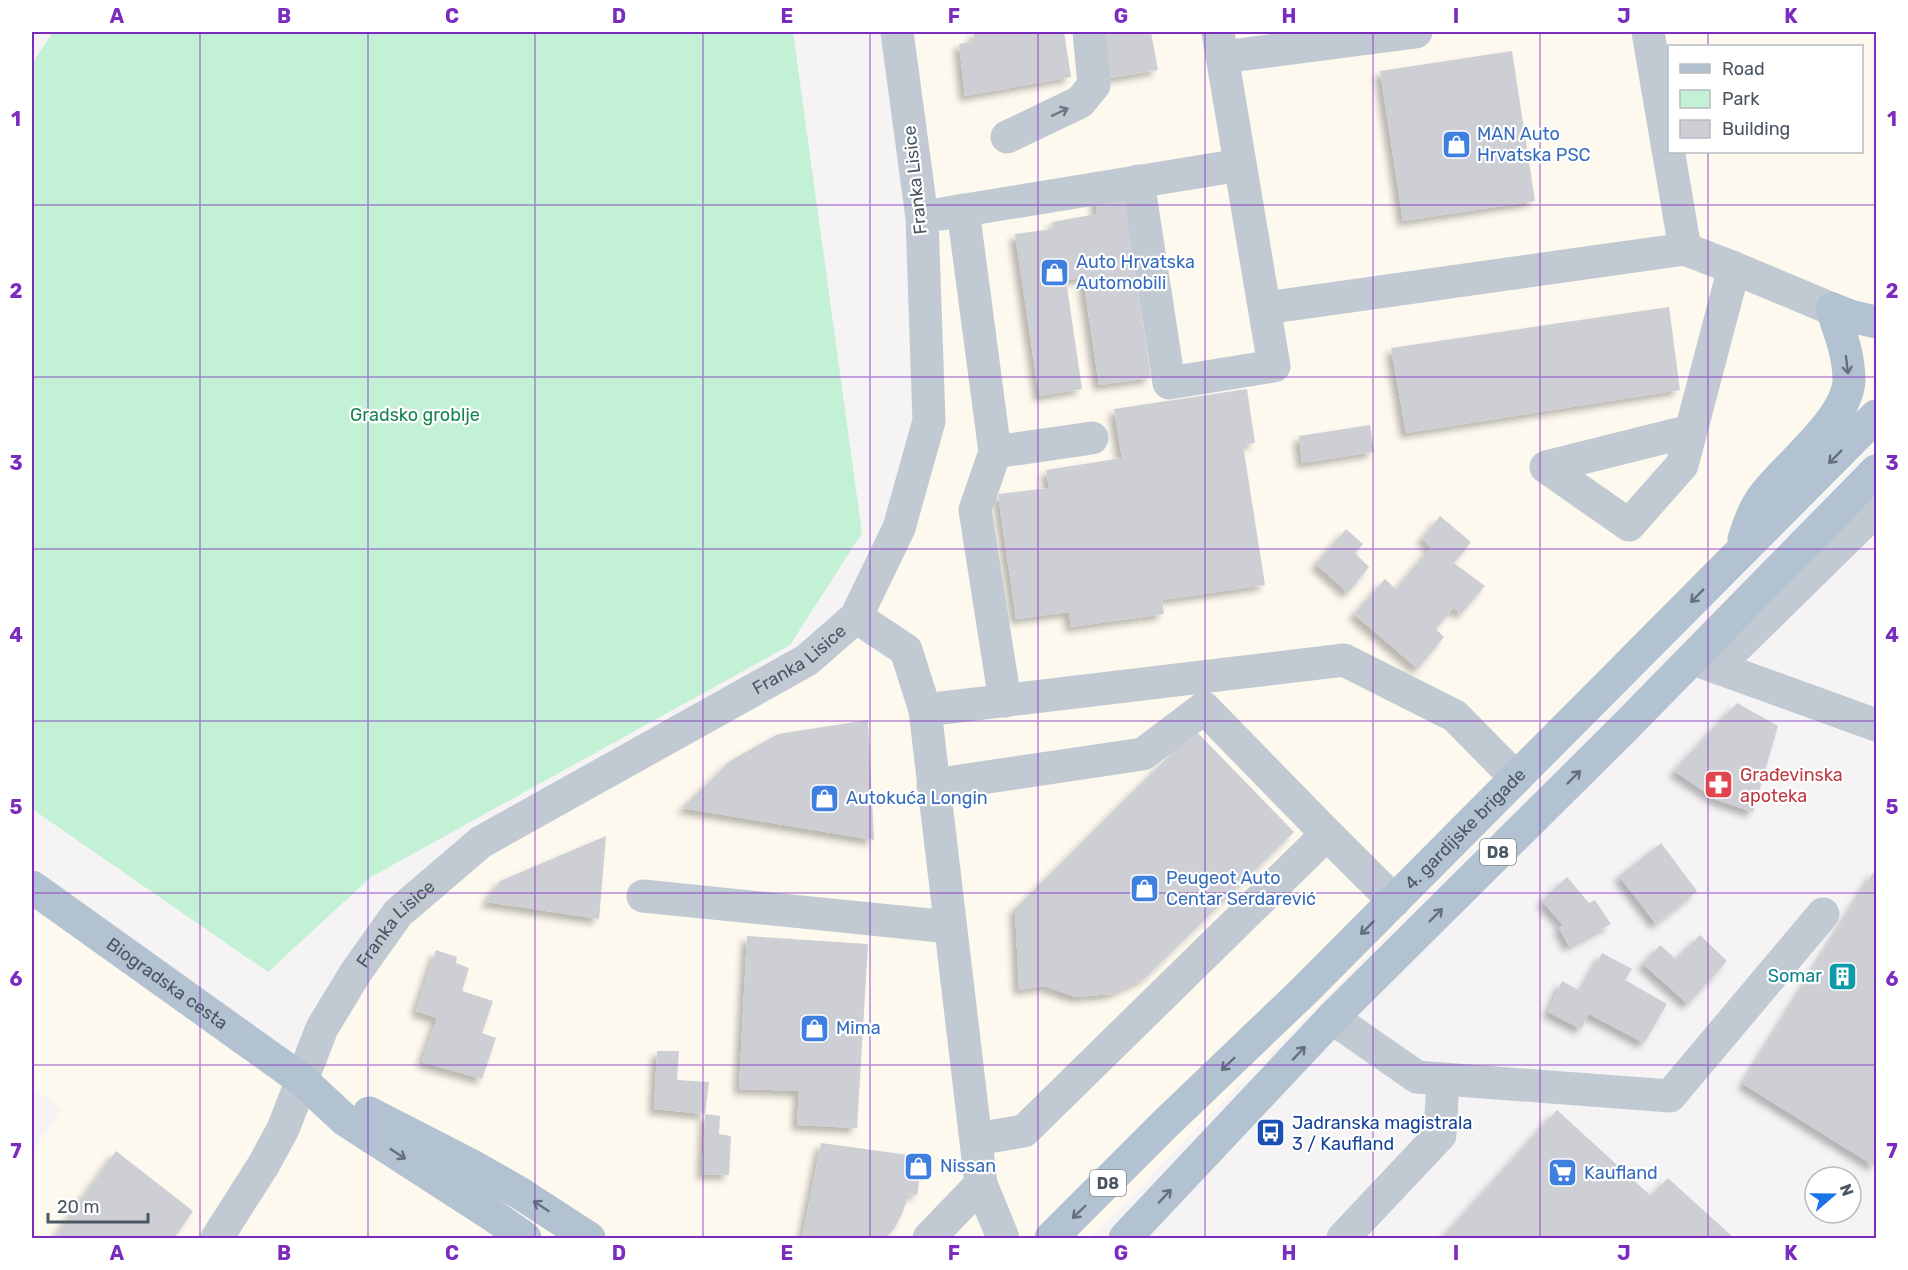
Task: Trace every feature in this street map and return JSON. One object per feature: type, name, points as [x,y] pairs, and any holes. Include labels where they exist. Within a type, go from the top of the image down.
[{"type":"main road","points":[[1832,309],[1876,322]]},
{"type":"main road","points":[[1738,554],[1754,511],[1763,496],[1830,422],[1847,395],[1849,381],[1847,362],[1832,309]]},
{"type":"main road","name":"4. gardijske brigade","points":[[1051,1239],[1394,901],[1876,416]]},
{"type":"main road","name":"D8","points":[[1125,1239],[1332,1018],[1623,729],[1704,662],[1876,471]]},
{"type":"main road","name":"Biogradska cesta","points":[[32,887],[303,1080],[345,1119],[525,1239]]},
{"type":"main road","name":"Biogradska cesta","points":[[303,1080],[474,1167],[518,1192],[589,1239]]},
{"type":"street","name":"Franka Lisice","points":[[217,1239],[283,1129],[322,1028],[356,972],[398,913],[481,842],[807,660],[856,617],[899,528],[929,421],[921,218],[897,32]]},
{"type":"street","points":[[1007,137],[1080,102],[1087,94],[1094,85],[1089,32]]},
{"type":"street","points":[[1138,181],[1169,383],[1274,366],[1220,44],[1416,32]]},
{"type":"street","points":[[1648,32],[1668,146]]},
{"type":"street","points":[[1669,153],[1686,249]]},
{"type":"street","points":[[921,218],[1240,165]]},
{"type":"street","points":[[963,210],[995,452],[975,510],[1005,701]]},
{"type":"street","points":[[1265,308],[1686,249],[1832,309]]},
{"type":"street","points":[[1690,431],[1734,268]]},
{"type":"street","points":[[995,452],[1092,438]]},
{"type":"street","points":[[1876,510],[1704,662],[1876,725]]},
{"type":"street","points":[[856,617],[906,650],[925,710],[981,1184],[1003,1239]]},
{"type":"street","points":[[925,710],[1344,660],[1455,716],[1516,778]]},
{"type":"street","points":[[933,785],[1143,754],[1204,708],[1394,901]]},
{"type":"street","points":[[976,1139],[1024,1131],[1327,834]]},
{"type":"street","points":[[643,896],[950,927]]},
{"type":"street","points":[[1332,1018],[1417,1077],[1670,1096],[1823,914]]},
{"type":"street","points":[[1342,1239],[1440,1135],[1443,1080]]},
{"type":"street","points":[[929,1239],[981,1184]]},
{"type":"shaded area","points":[[897,32],[1876,32],[1876,442],[1089,1238],[32,1238],[32,1152],[62,1109],[32,1087],[32,887],[302,1080],[398,913],[856,617],[929,421]]},
{"type":"green space","name":"Gradsko groblje","points":[[53,32],[793,32],[862,533],[790,645],[371,877],[268,972],[32,809],[32,64]]},
{"type":"building","points":[[973,32],[1064,32],[1071,77],[965,96],[959,44],[975,41]]},
{"type":"building","points":[[1105,32],[1151,32],[1158,70],[1111,78]]},
{"type":"building","points":[[1512,51],[1535,201],[1403,221],[1380,71]]},
{"type":"building","points":[[1123,187],[1151,378],[1099,385],[1083,278],[1066,280],[1082,389],[1039,396],[1015,234],[1053,229],[1052,222],[1097,214],[1095,191]]},
{"type":"building","points":[[1669,307],[1680,390],[1406,433],[1391,348]]},
{"type":"building","points":[[1247,389],[1255,443],[1243,445],[1265,585],[1162,600],[1164,614],[1071,627],[1069,612],[1016,619],[998,494],[1049,488],[1046,470],[1122,458],[1114,409]]},
{"type":"building","points":[[1370,425],[1374,452],[1302,463],[1299,436]]},
{"type":"building","points":[[1440,516],[1471,542],[1454,563],[1485,586],[1461,614],[1453,608],[1436,629],[1444,637],[1418,669],[1354,614],[1385,579],[1396,589],[1431,547],[1422,539]]},
{"type":"building","points":[[1346,529],[1363,544],[1355,553],[1369,567],[1348,593],[1316,564]]},
{"type":"building","points":[[1737,703],[1778,726],[1753,812],[1717,800],[1674,771]]},
{"type":"building","points":[[868,720],[874,840],[682,808],[730,761],[778,734]]},
{"type":"building","points":[[1195,730],[1294,832],[1145,978],[1111,994],[1076,997],[1044,986],[1019,990],[1015,909]]},
{"type":"building","points":[[606,836],[599,919],[486,902],[500,881]]},
{"type":"building","points":[[1661,843],[1697,891],[1656,924],[1619,876]]},
{"type":"building","name":"Somar","points":[[1876,868],[1876,1167],[1743,1084]]},
{"type":"building","points":[[1567,877],[1589,903],[1595,900],[1611,924],[1569,946],[1559,928],[1563,925],[1542,901]]},
{"type":"building","points":[[1700,935],[1727,961],[1688,1004],[1643,964],[1660,945],[1676,959]]},
{"type":"building","points":[[747,936],[868,944],[857,1128],[797,1125],[799,1091],[739,1089]]},
{"type":"building","points":[[436,950],[457,957],[456,963],[469,968],[462,991],[493,1001],[482,1033],[496,1038],[482,1079],[422,1062],[437,1018],[416,1011]]},
{"type":"building","points":[[1602,953],[1632,969],[1625,980],[1667,1004],[1644,1043],[1589,1014],[1581,1029],[1548,1012],[1562,981],[1581,991]]},
{"type":"building","points":[[657,1051],[679,1051],[677,1080],[709,1082],[705,1114],[654,1109]]},
{"type":"building","name":"Kaufland","points":[[1557,1110],[1651,1196],[1668,1178],[1734,1238],[1442,1238]]},
{"type":"building","points":[[705,1114],[720,1116],[719,1134],[731,1136],[729,1175],[702,1174]]},
{"type":"building","points":[[821,1143],[923,1157],[917,1195],[909,1194],[894,1229],[885,1238],[802,1238]]},
{"type":"building","points":[[116,1151],[193,1211],[174,1238],[54,1238]]},
{"type":"place","name":"MAN Auto Hrvatska PSC","points":[[1456,144]]},
{"type":"place","name":"Auto Hrvatska Automobili","points":[[1055,272]]},
{"type":"place","name":"Građevinska apoteka","points":[[1719,785]]},
{"type":"place","name":"Autokuća Longin","points":[[825,798]]},
{"type":"place","name":"Peugeot Auto Centar Serdarević","points":[[1145,888]]},
{"type":"place","name":"Somar","points":[[1843,976]]},
{"type":"place","name":"Mima","points":[[815,1028]]},
{"type":"place","name":"Jadranska magistrala 3 / Kaufland","points":[[1271,1133]]},
{"type":"place","name":"Nissan","points":[[919,1166]]},
{"type":"place","name":"Kaufland","points":[[1563,1173]]}]
